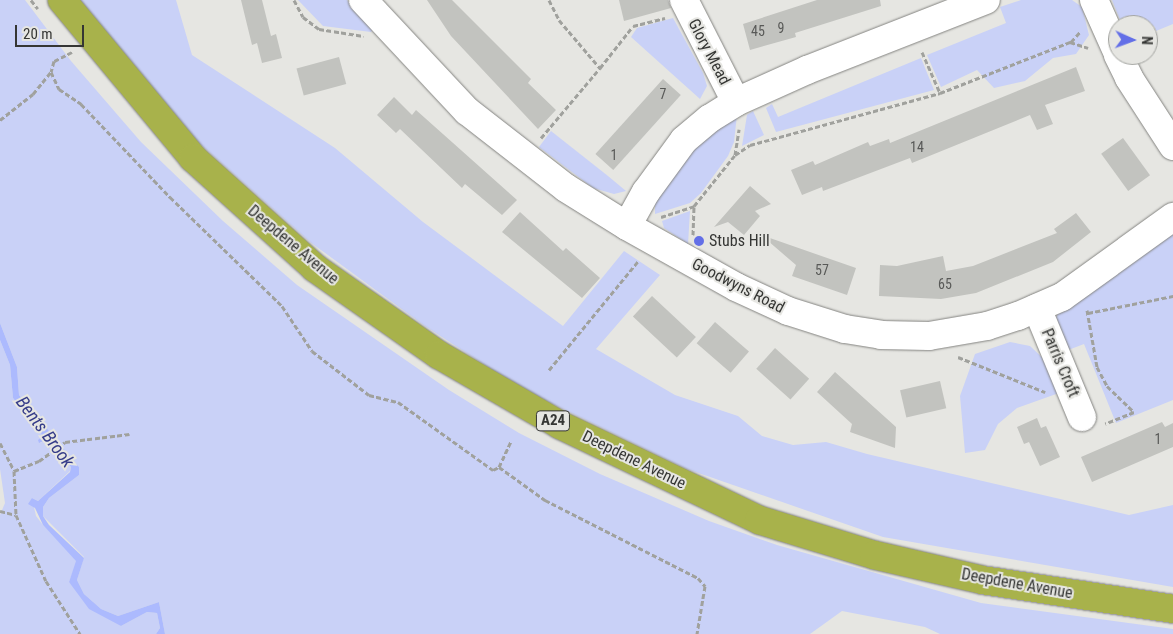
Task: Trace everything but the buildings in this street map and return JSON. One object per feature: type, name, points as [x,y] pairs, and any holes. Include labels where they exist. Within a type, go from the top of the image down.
[{"type":"highway","name":"Deepdene Avenue","points":[[62,0],[91,38],[193,158],[315,268],[440,355],[560,425],[759,520],[874,555],[982,580],[1173,609]]},
{"type":"street","name":"Goodwyns Road","points":[[363,0],[467,111],[524,158],[631,218],[654,242],[788,311],[845,329],[929,336],[987,326],[1062,297],[1173,217]]},
{"type":"street","points":[[631,218],[684,140],[709,119],[736,102],[986,0]]},
{"type":"street","points":[[1094,0],[1108,48]]},
{"type":"street","name":"Glory Mead","points":[[686,5],[736,102]]},
{"type":"street","points":[[1118,65],[1129,78],[1173,146]]},
{"type":"street","name":"Parris Croft","points":[[1037,308],[1082,417]]},
{"type":"path","points":[[550,0],[559,20],[600,68]]},
{"type":"path","points":[[524,158],[633,26],[686,5]]},
{"type":"path","points":[[912,29],[940,93]]},
{"type":"path","points":[[631,218],[655,218],[694,206],[735,155],[750,145],[940,93],[1070,42],[1083,30]]},
{"type":"path","points":[[0,120],[33,94],[52,72],[54,61],[91,38]]},
{"type":"path","points":[[1070,42],[1108,54]]},
{"type":"path","points":[[52,72],[59,89],[81,104],[170,197],[282,306],[312,351],[369,395],[398,402],[493,470],[499,467],[510,441]]},
{"type":"path","points":[[549,370],[654,242]]},
{"type":"path","points":[[1080,314],[1173,296]]},
{"type":"path","points":[[14,471],[39,461],[66,442],[130,434]]},
{"type":"path","points":[[0,443],[14,471],[16,515],[46,581],[80,634]]},
{"type":"path","points":[[499,467],[545,500],[698,578],[705,586],[697,634]]},
{"type":"path","points":[[0,511],[16,515]]},
{"type":"shaded area","points":[[0,0],[25,0],[71,61],[141,142],[223,221],[297,285],[449,390],[519,433],[600,474],[709,521],[777,545],[981,603],[1173,629],[1173,634],[940,634],[925,627],[842,611],[810,634],[165,634],[159,602],[118,616],[101,609],[84,594],[77,580],[84,557],[43,516],[43,507],[49,498],[79,475],[79,467],[19,395],[17,367],[0,323]]},
{"type":"shaded area","points":[[78,0],[176,0],[192,55],[335,148],[423,222],[563,326],[624,251],[660,275],[596,349],[675,395],[738,416],[762,436],[793,445],[826,442],[867,454],[1129,515],[1173,505],[1173,587],[883,537],[687,469],[522,389],[425,326],[310,242],[188,133]]},
{"type":"shaded area","points":[[298,0],[347,0],[373,29],[371,32],[323,26]]},
{"type":"shaded area","points":[[1021,0],[1072,0],[1082,7],[1089,35],[1076,54],[1053,58],[1025,81],[994,88],[977,70],[941,87],[927,55],[1006,23],[1000,7]]},
{"type":"shaded area","points":[[1112,0],[1173,0],[1173,24],[1158,30],[1158,15],[1118,15]]},
{"type":"shaded area","points":[[673,18],[703,73],[707,86],[700,99],[631,37],[637,28]]},
{"type":"shaded area","points":[[921,58],[934,90],[776,132],[766,108],[772,104],[778,117]]},
{"type":"shaded area","points":[[753,111],[764,135],[742,146],[747,115]]},
{"type":"shaded area","points":[[737,115],[734,142],[728,156],[701,193],[690,203],[655,214],[655,203],[690,150]]},
{"type":"shaded area","points":[[551,131],[626,191],[614,194],[593,188],[539,147]]},
{"type":"shaded area","points":[[690,211],[688,244],[664,228],[662,221]]},
{"type":"shaded area","points":[[1173,230],[1173,400],[1116,423],[1084,344],[1063,352],[1053,326],[1058,313]]},
{"type":"shaded area","points":[[0,340],[10,365],[13,398],[43,436],[40,443],[46,440],[62,458],[59,461],[60,464],[65,461],[71,467],[70,471],[38,501],[32,498],[36,516],[77,561],[69,582],[121,626],[147,612],[157,613],[160,628],[156,634],[0,634],[0,515],[5,503],[0,469]]},
{"type":"shaded area","points":[[1010,342],[1030,346],[1045,360],[1059,393],[1017,408],[998,424],[985,450],[965,453],[960,396],[975,354]]},
{"type":"water","name":"Bents Brook","points":[[0,323],[17,367],[19,395],[79,467],[79,475],[49,498],[43,507],[43,516],[49,525],[84,558],[77,580],[84,594],[101,609],[118,616],[159,602],[165,634],[156,634],[160,628],[157,613],[147,612],[121,626],[89,609],[69,582],[76,561],[43,525],[35,508],[28,504],[32,498],[38,501],[70,472],[71,467],[46,440],[39,443],[38,440],[43,436],[13,398],[10,365],[0,340]]},
{"type":"place","name":"Stubs Hill","points":[[699,241]]}]
